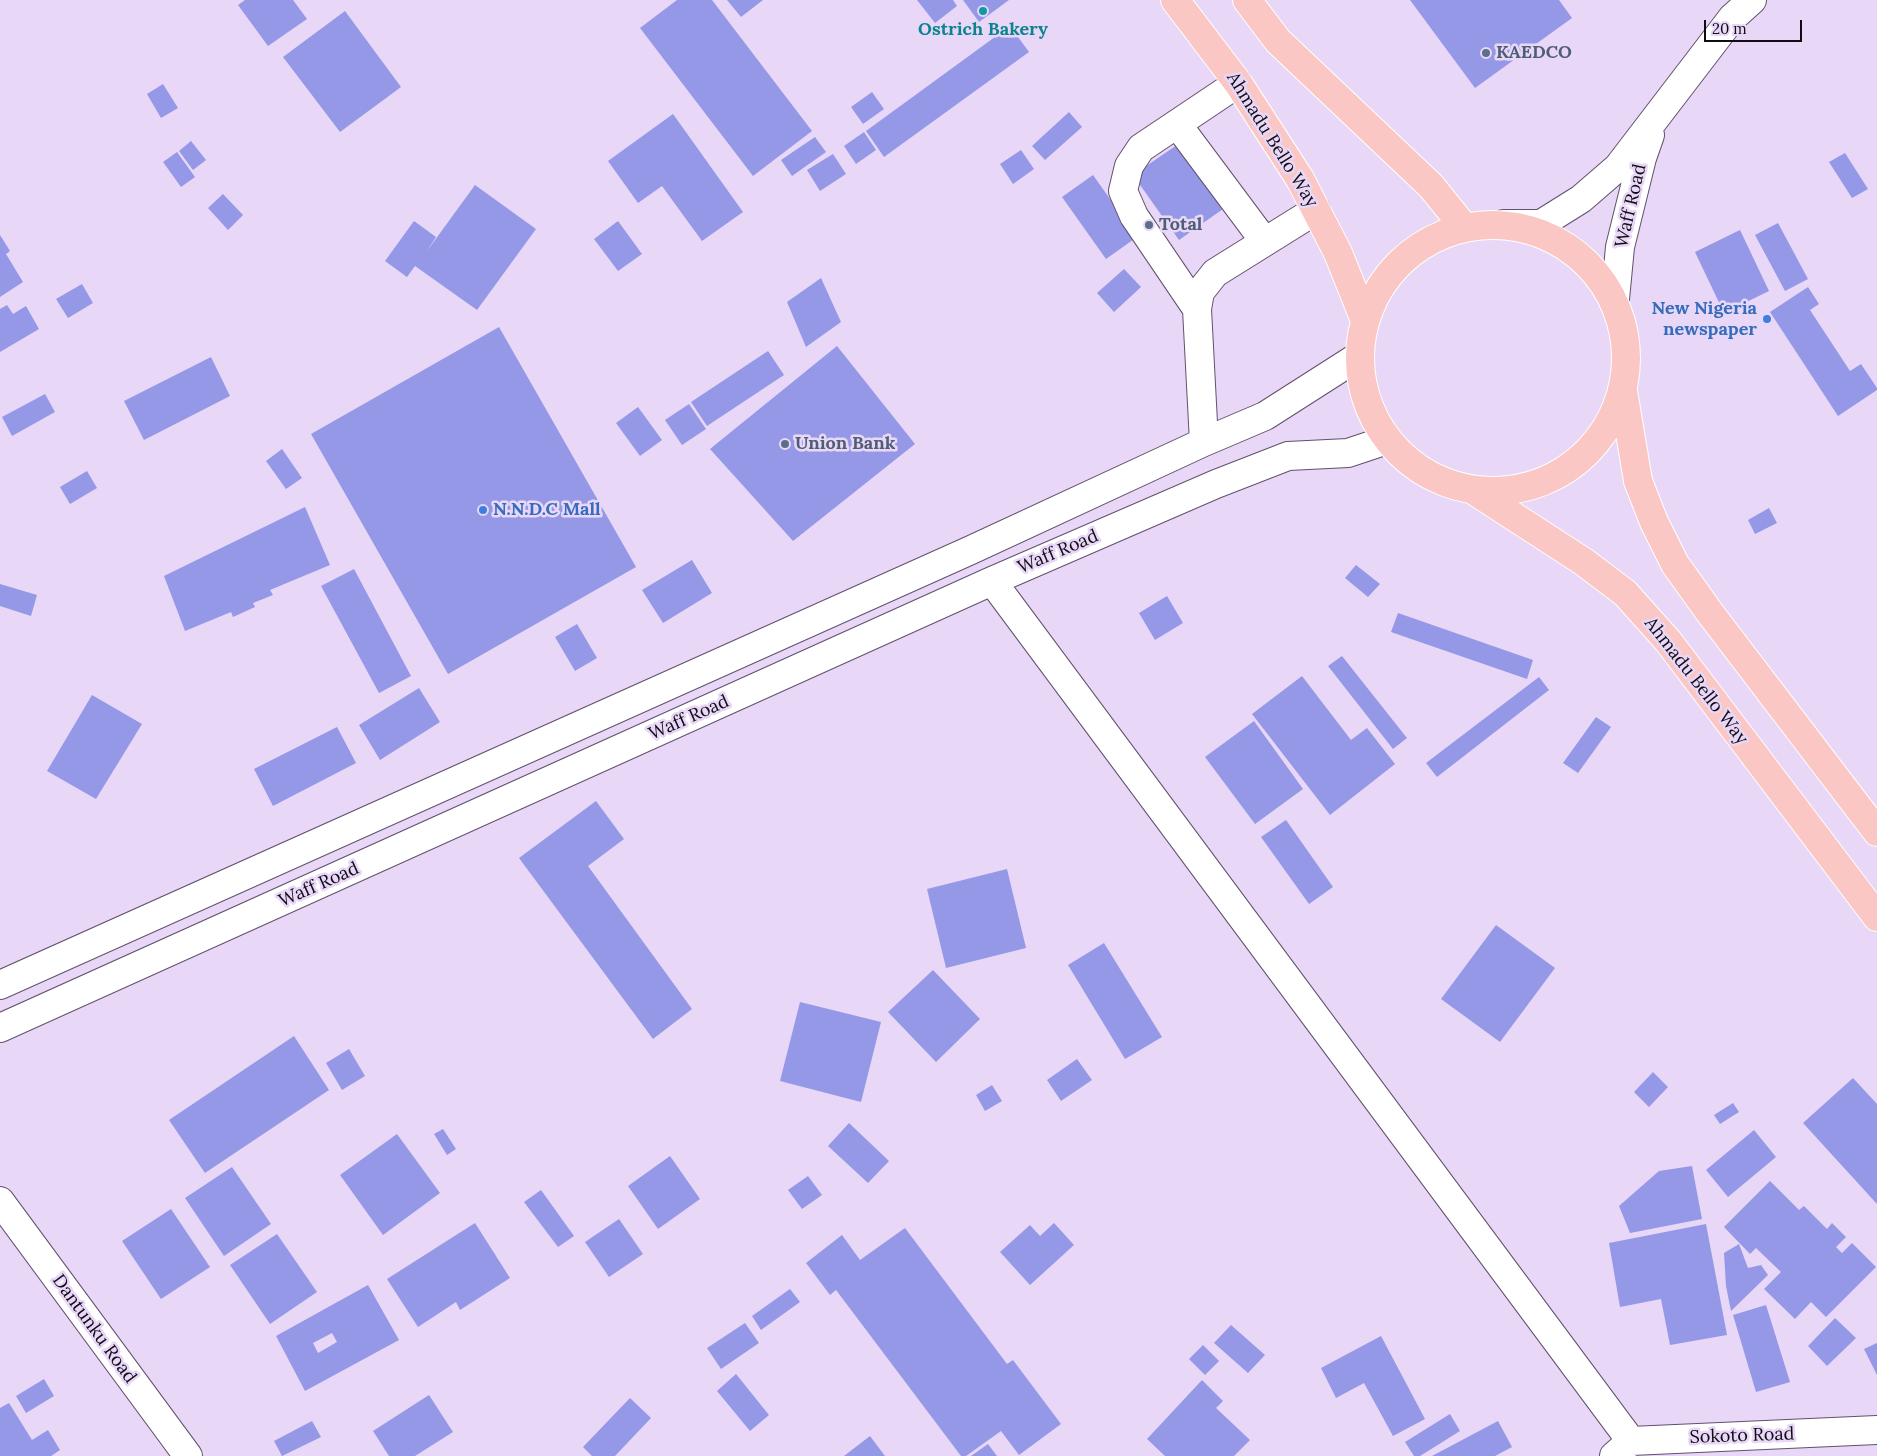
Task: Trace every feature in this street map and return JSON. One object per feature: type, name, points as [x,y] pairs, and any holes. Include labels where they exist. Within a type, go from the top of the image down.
[{"type":"main road","name":"Ahmadu Bello Way","points":[[1175,0],[1238,83],[1300,179],[1338,253],[1364,318]]},
{"type":"main road","points":[[1247,0],[1278,41],[1430,186],[1464,227]]},
{"type":"main road","points":[[1623,391],[1607,427],[1583,457],[1550,479],[1512,490],[1473,490],[1446,483],[1420,471],[1387,440],[1365,400],[1358,356],[1364,318],[1386,276],[1420,245],[1464,227],[1504,224],[1550,235],[1588,262],[1614,299],[1627,344],[1623,391],[1638,481],[1654,522],[1675,564],[1710,613],[1877,832]]},
{"type":"main road","name":"Ahmadu Bello Way","points":[[1473,490],[1584,562],[1625,593],[1668,641],[1877,917]]},
{"type":"street","name":"Waff Road","points":[[1504,224],[1541,224],[1581,200],[1618,167],[1657,114],[1725,9],[1752,0]]},
{"type":"street","points":[[1197,309],[1134,216],[1123,191],[1129,166],[1141,148],[1238,83]]},
{"type":"street","name":"Waff Road","points":[[1614,299],[1620,246],[1642,158],[1657,114]]},
{"type":"street","points":[[1177,124],[1265,242]]},
{"type":"street","points":[[1204,442],[1197,309],[1200,292],[1215,273],[1316,210]]},
{"type":"street","points":[[0,985],[971,550],[1204,442],[1265,416],[1358,356]]},
{"type":"street","name":"Waff Road","points":[[0,1028],[992,581],[1216,484],[1288,456],[1348,453],[1387,440]]},
{"type":"street","points":[[992,581],[1622,1448]]},
{"type":"street","name":"Dantunku Road","points":[[0,1201],[188,1456]]},
{"type":"street","name":"Sokoto Road","points":[[1622,1448],[1877,1430]]},
{"type":"building","points":[[245,0],[293,0],[307,19],[268,46],[238,5]]},
{"type":"building","points":[[677,0],[712,0],[812,131],[753,176],[640,28]]},
{"type":"building","points":[[727,0],[763,0],[741,17]]},
{"type":"building","points":[[917,0],[953,0],[957,6],[935,23]]},
{"type":"building","name":"Ostrich Bakery","points":[[963,0],[1009,0],[979,22]]},
{"type":"building","name":"KAEDCO","points":[[1410,0],[1559,0],[1572,18],[1475,88]]},
{"type":"building","points":[[345,11],[401,87],[340,132],[283,57]]},
{"type":"building","points":[[1010,26],[1029,52],[884,157],[866,131]]},
{"type":"building","points":[[163,84],[178,108],[161,118],[147,94]]},
{"type":"building","points":[[872,92],[884,109],[863,124],[851,107]]},
{"type":"building","points":[[1069,112],[1082,127],[1045,160],[1032,146]]},
{"type":"building","points":[[673,114],[743,212],[702,241],[662,186],[638,203],[608,161]]},
{"type":"building","points":[[864,132],[876,150],[856,164],[844,146]]},
{"type":"building","points":[[815,137],[826,152],[792,176],[781,160]]},
{"type":"building","points":[[191,141],[206,160],[193,170],[179,151]]},
{"type":"building","points":[[1177,145],[1223,209],[1179,240],[1133,175]]},
{"type":"building","points":[[1021,150],[1034,169],[1013,184],[1000,164]]},
{"type":"building","points":[[177,152],[195,177],[181,187],[163,162]]},
{"type":"building","points":[[1845,153],[1868,189],[1852,198],[1829,162]]},
{"type":"building","points":[[833,154],[846,174],[820,191],[807,170]]},
{"type":"building","points":[[1093,175],[1137,237],[1106,259],[1062,197]]},
{"type":"building","points":[[475,185],[536,229],[477,310],[415,266],[407,277],[385,261],[414,221],[436,237],[427,251]]},
{"type":"building","points":[[223,194],[243,215],[228,230],[208,208]]},
{"type":"building","points":[[618,221],[642,254],[618,271],[594,239]]},
{"type":"building","points":[[1778,223],[1808,279],[1785,291],[1755,235]]},
{"type":"building","points":[[1740,230],[1769,291],[1724,313],[1695,252]]},
{"type":"building","points":[[0,235],[10,251],[6,254],[23,282],[0,297]]},
{"type":"building","points":[[1124,269],[1141,287],[1114,312],[1097,293]]},
{"type":"building","points":[[821,278],[841,322],[806,347],[787,302]]},
{"type":"building","points":[[82,284],[93,303],[68,318],[56,299]]},
{"type":"building","points":[[1808,287],[1819,304],[1810,310],[1850,371],[1861,364],[1877,388],[1877,390],[1838,416],[1770,312]]},
{"type":"building","points":[[7,305],[13,314],[26,306],[39,329],[0,352],[0,309]]},
{"type":"building","points":[[499,327],[636,567],[448,674],[311,434]]},
{"type":"building","points":[[837,346],[915,444],[793,541],[710,449]]},
{"type":"building","points":[[768,351],[784,375],[707,426],[691,402]]},
{"type":"building","points":[[211,357],[230,396],[144,440],[124,401]]},
{"type":"building","points":[[45,394],[55,412],[12,436],[2,417]]},
{"type":"building","points":[[689,404],[706,429],[682,445],[665,420]]},
{"type":"building","points":[[638,407],[662,440],[640,456],[616,423]]},
{"type":"building","points":[[282,449],[302,478],[286,489],[266,461]]},
{"type":"building","points":[[87,471],[97,488],[70,504],[60,487]]},
{"type":"building","points":[[305,507],[330,565],[270,590],[273,595],[253,603],[255,607],[233,617],[231,612],[185,631],[164,576]]},
{"type":"building","points":[[1769,508],[1777,523],[1755,534],[1748,520]]},
{"type":"building","points":[[692,560],[712,593],[663,623],[642,590]]},
{"type":"building","points":[[1356,565],[1380,584],[1368,597],[1345,578]]},
{"type":"building","points":[[354,569],[411,676],[379,693],[321,586]]},
{"type":"building","points":[[0,584],[37,595],[31,616],[0,606]]},
{"type":"building","points":[[1167,596],[1183,623],[1155,640],[1139,613]]},
{"type":"building","points":[[1398,613],[1533,660],[1527,679],[1391,632]]},
{"type":"building","points":[[577,624],[597,658],[575,671],[555,637]]},
{"type":"building","points":[[1342,656],[1407,738],[1393,749],[1328,666]]},
{"type":"building","points":[[1302,676],[1351,740],[1367,728],[1395,764],[1330,815],[1252,714]]},
{"type":"building","points":[[1539,677],[1549,690],[1437,777],[1426,763]]},
{"type":"building","points":[[419,688],[440,722],[380,760],[359,725]]},
{"type":"building","points":[[92,695],[142,724],[96,799],[47,771]]},
{"type":"building","points":[[1596,717],[1611,727],[1578,773],[1563,763]]},
{"type":"building","points":[[1254,721],[1303,789],[1255,824],[1205,757]]},
{"type":"building","points":[[337,727],[356,763],[273,806],[254,769]]},
{"type":"building","points":[[596,801],[624,839],[588,866],[692,1009],[653,1039],[519,858]]},
{"type":"building","points":[[1286,820],[1333,887],[1309,904],[1261,837]]},
{"type":"building","points":[[1007,869],[1026,948],[946,968],[927,889]]},
{"type":"building","points":[[1496,925],[1555,968],[1500,1042],[1441,999]]},
{"type":"building","points":[[1104,943],[1162,1037],[1125,1059],[1068,965]]},
{"type":"building","points":[[933,970],[980,1019],[936,1062],[888,1012]]},
{"type":"building","points":[[800,1002],[881,1022],[861,1102],[780,1081]]},
{"type":"building","points":[[294,1036],[329,1090],[205,1173],[169,1120]]},
{"type":"building","points":[[349,1049],[365,1076],[342,1090],[326,1063]]},
{"type":"building","points":[[1077,1059],[1092,1080],[1061,1101],[1047,1080]]},
{"type":"building","points":[[1653,1072],[1668,1087],[1649,1107],[1634,1092]]},
{"type":"building","points":[[1853,1078],[1877,1104],[1877,1204],[1803,1123]]},
{"type":"building","points":[[992,1085],[1002,1101],[985,1111],[976,1095]]},
{"type":"building","points":[[1733,1103],[1739,1112],[1720,1124],[1714,1115]]},
{"type":"building","points":[[849,1123],[889,1161],[868,1183],[828,1146]]},
{"type":"building","points":[[443,1129],[456,1149],[447,1155],[434,1134]]},
{"type":"building","points":[[1754,1130],[1776,1157],[1728,1197],[1706,1170]]},
{"type":"building","points":[[397,1134],[440,1193],[383,1235],[340,1175]]},
{"type":"building","points":[[670,1156],[700,1199],[658,1229],[628,1186]]},
{"type":"building","points":[[1692,1166],[1702,1219],[1630,1233],[1619,1206],[1659,1171]]},
{"type":"building","points":[[232,1167],[271,1224],[224,1256],[185,1198]]},
{"type":"building","points":[[808,1176],[822,1195],[802,1209],[788,1190]]},
{"type":"building","points":[[1770,1181],[1799,1210],[1804,1206],[1827,1229],[1832,1223],[1846,1237],[1836,1247],[1842,1253],[1852,1243],[1876,1267],[1826,1317],[1811,1302],[1795,1319],[1764,1289],[1781,1272],[1756,1248],[1750,1254],[1724,1227]]},
{"type":"building","points":[[541,1190],[574,1236],[558,1247],[524,1202]]},
{"type":"building","points":[[171,1209],[210,1267],[161,1299],[122,1241]]},
{"type":"building","points":[[619,1219],[643,1254],[609,1277],[585,1242]]},
{"type":"building","points":[[475,1223],[510,1278],[460,1310],[456,1302],[418,1327],[387,1279]]},
{"type":"building","points":[[1054,1223],[1074,1245],[1030,1285],[1000,1252],[1030,1225],[1040,1236]]},
{"type":"building","points":[[1706,1224],[1727,1335],[1670,1345],[1661,1299],[1620,1307],[1609,1243]]},
{"type":"building","points":[[905,1228],[1007,1364],[1013,1360],[1061,1424],[1019,1455],[1001,1431],[966,1456],[961,1456],[836,1290],[830,1295],[806,1263],[842,1235],[860,1260]]},
{"type":"building","points":[[277,1234],[317,1292],[270,1324],[230,1265]]},
{"type":"building","points":[[1739,1244],[1748,1268],[1761,1265],[1768,1275],[1731,1311],[1726,1286],[1724,1253]]},
{"type":"building","points":[[368,1285],[399,1340],[305,1391],[276,1336]],"holes":[[[332,1333],[337,1342],[318,1353],[313,1343]]]},
{"type":"building","points":[[790,1289],[800,1302],[761,1330],[752,1316]]},
{"type":"building","points":[[1766,1305],[1790,1382],[1756,1392],[1733,1315]]},
{"type":"building","points":[[1835,1318],[1856,1338],[1827,1366],[1808,1346]]},
{"type":"building","points":[[745,1323],[759,1343],[721,1369],[707,1348]]},
{"type":"building","points":[[1231,1325],[1265,1355],[1248,1373],[1214,1343]]},
{"type":"building","points":[[1381,1336],[1425,1419],[1393,1436],[1364,1383],[1336,1398],[1321,1368]]},
{"type":"building","points":[[1877,1343],[1877,1375],[1864,1349]]},
{"type":"building","points":[[1203,1345],[1219,1361],[1205,1375],[1189,1359]]},
{"type":"building","points":[[736,1374],[769,1415],[750,1431],[717,1391]]},
{"type":"building","points":[[44,1379],[54,1396],[26,1413],[16,1396]]},
{"type":"building","points":[[1202,1380],[1223,1401],[1216,1408],[1250,1440],[1234,1456],[1165,1456],[1147,1439]]},
{"type":"building","points":[[429,1395],[453,1432],[415,1456],[389,1456],[373,1431]]},
{"type":"building","points":[[630,1398],[651,1418],[615,1456],[592,1456],[583,1447]]},
{"type":"building","points":[[9,1403],[32,1440],[48,1430],[60,1450],[51,1456],[0,1456],[0,1408]]},
{"type":"building","points":[[1450,1414],[1460,1431],[1420,1456],[1414,1456],[1405,1442]]},
{"type":"building","points":[[312,1421],[321,1437],[282,1456],[274,1441]]},
{"type":"building","points":[[1498,1421],[1512,1447],[1495,1456],[1432,1456]]},
{"type":"building","points":[[870,1436],[885,1456],[844,1456]]},
{"type":"building","points":[[988,1444],[997,1456],[971,1456]]},
{"type":"place","name":"Ostrich Bakery","points":[[983,11]]},
{"type":"place","name":"KAEDCO","points":[[1486,53]]},
{"type":"place","name":"Total","points":[[1149,225]]},
{"type":"place","name":"New Nigeria newspaper","points":[[1767,319]]},
{"type":"place","name":"Union Bank","points":[[785,444]]},
{"type":"place","name":"N.N.D.C Mall","points":[[483,510]]}]
